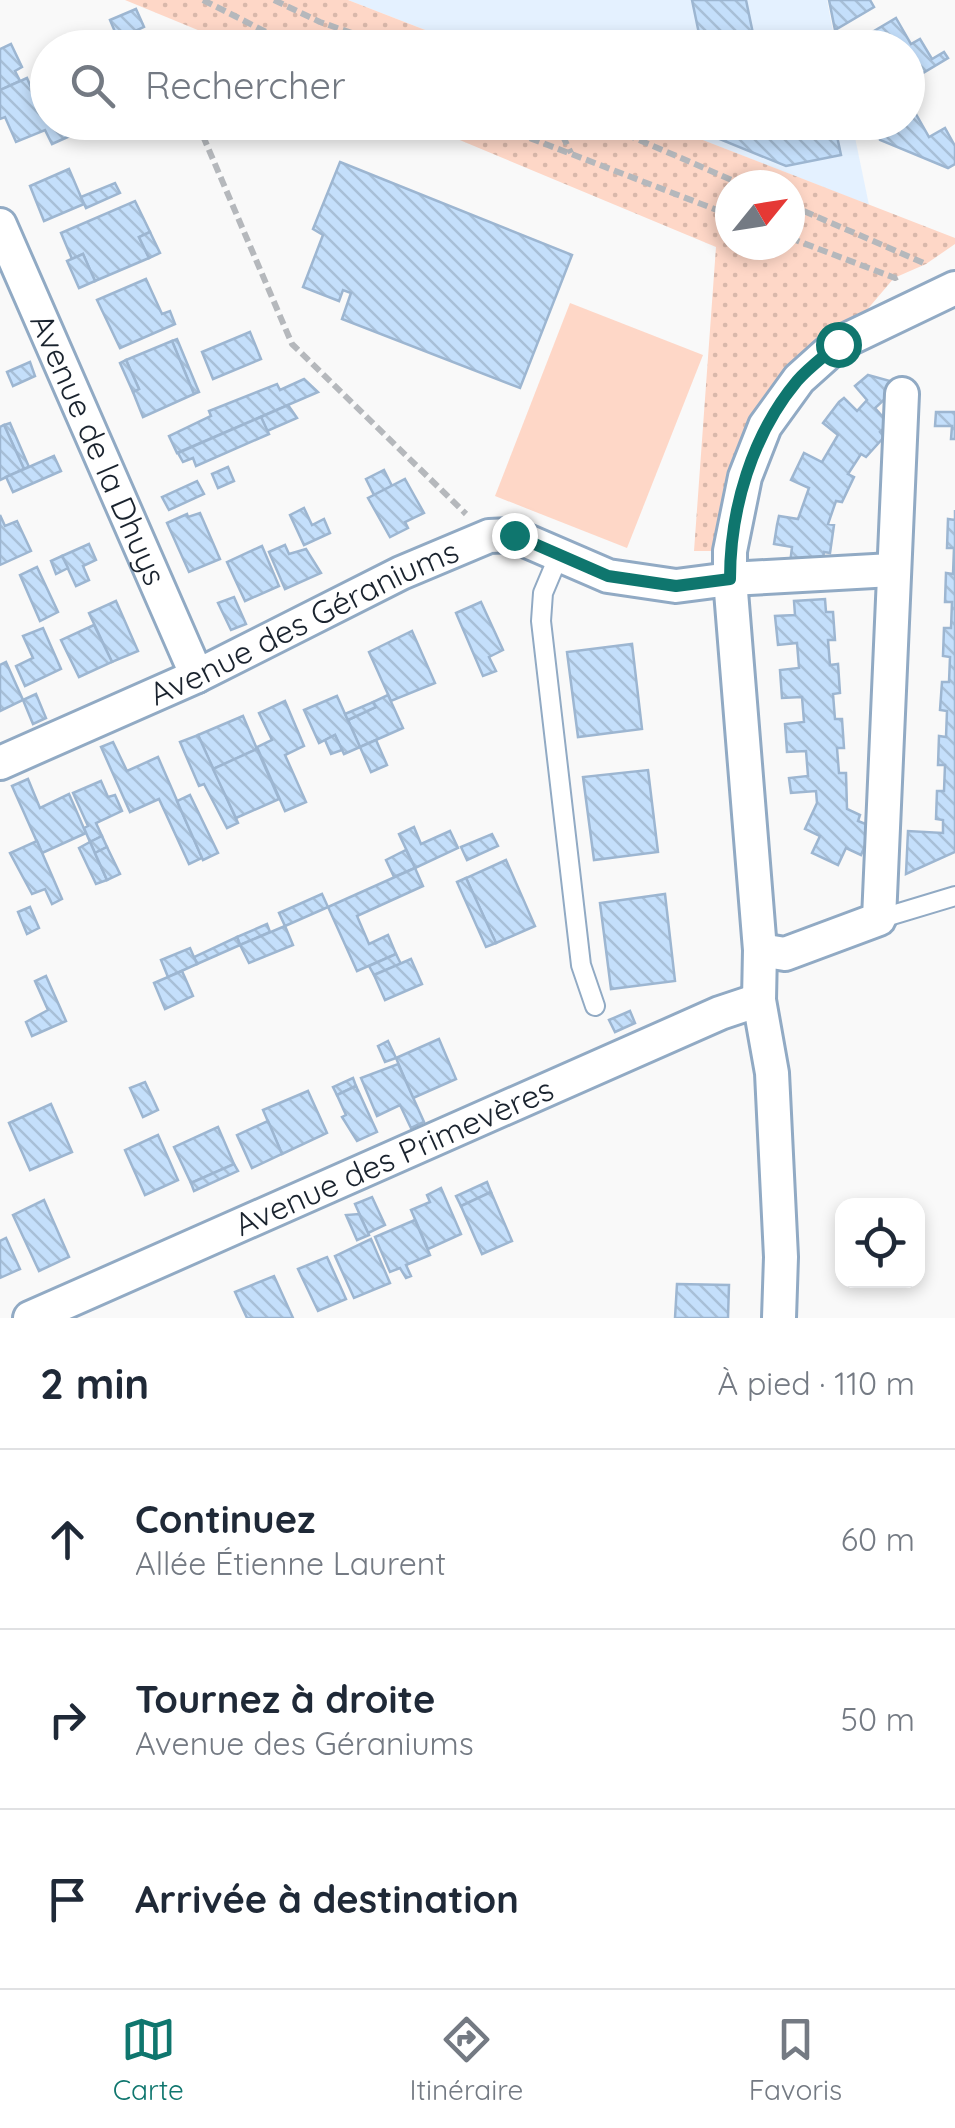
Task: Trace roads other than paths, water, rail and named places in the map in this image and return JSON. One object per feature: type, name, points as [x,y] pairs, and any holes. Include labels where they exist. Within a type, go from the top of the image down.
[{"type":"street","name":"Avenue de la Dhuys","points":[[0,225],[198,676]]},
{"type":"street","points":[[779,1318],[781,1258],[772,1073],[759,1000],[760,950],[730,551],[745,477],[766,426],[799,379],[838,344],[947,292]]},
{"type":"street","points":[[760,950],[785,954],[879,919],[902,394]]},
{"type":"street","name":"Avenue des Géraniums","points":[[0,762],[198,676],[402,573],[488,536],[514,535],[608,576],[676,586],[892,570]]},
{"type":"street","name":"Avenue des Primevères","points":[[30,1318],[720,1013],[759,1000]]},
{"type":"lane","points":[[559,554],[544,593],[541,621],[581,966],[595,1006]]},
{"type":"lane","points":[[879,919],[955,896]]}]
